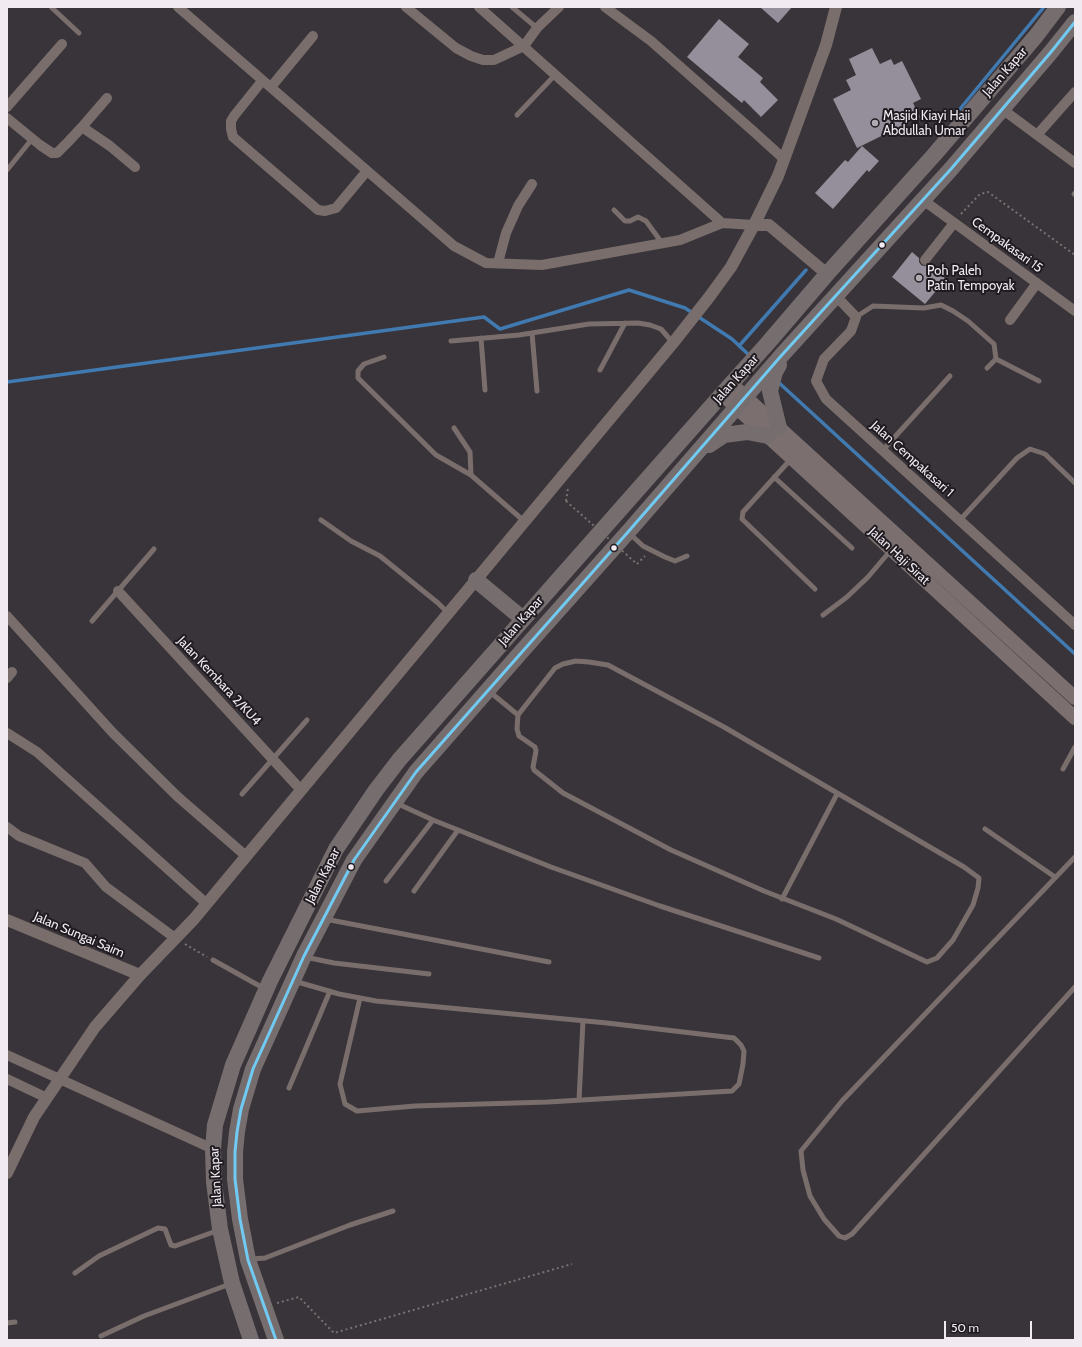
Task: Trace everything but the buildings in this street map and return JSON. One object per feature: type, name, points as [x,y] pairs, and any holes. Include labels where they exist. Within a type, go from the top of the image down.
[{"type":"highway","name":"Jalan Kapar","points":[[251,1340],[232,1283],[220,1229],[214,1182],[213,1149],[216,1125],[233,1065],[266,990],[336,849],[399,760],[767,344],[827,274],[934,155],[1036,36],[1058,7]]},
{"type":"highway","name":"Jalan Kapar","points":[[276,1340],[248,1260],[240,1219],[235,1179],[237,1132],[241,1109],[253,1070],[304,956],[354,860],[416,772],[741,402],[764,387],[784,353],[923,200],[1073,28]]},
{"type":"highway","points":[[694,456],[724,435],[747,432],[774,432],[764,387],[784,353]]},
{"type":"highway","points":[[612,518],[628,532]]},
{"type":"highway","points":[[476,580],[523,619]]},
{"type":"main road","name":"Jalan Haji Sirat","points":[[726,389],[1075,698]]},
{"type":"main road","name":"Jalan Haji Sirat","points":[[774,432],[792,458],[1075,718]]},
{"type":"street","points":[[178,7],[366,172],[454,246],[486,263],[542,265],[680,240],[722,223],[769,225],[827,274]]},
{"type":"street","points":[[406,7],[456,48],[471,56],[483,60],[494,60],[524,46],[537,28],[559,7]]},
{"type":"street","points":[[479,7],[722,223]]},
{"type":"street","points":[[605,7],[651,42],[784,159]]},
{"type":"street","points":[[7,1174],[34,1117],[95,1027],[140,975],[207,904],[684,329],[731,267],[778,176],[826,45],[836,7]]},
{"type":"street","points":[[313,36],[234,116],[231,121],[233,137],[318,210],[324,211],[336,208],[366,172]]},
{"type":"street","points":[[7,107],[62,44]]},
{"type":"street","points":[[1037,135],[1075,92]]},
{"type":"street","points":[[7,118],[40,145],[52,153],[57,153],[107,98]]},
{"type":"street","points":[[1002,109],[1075,163]]},
{"type":"street","points":[[82,127],[110,146],[135,167]]},
{"type":"street","points":[[498,263],[506,233],[518,206],[532,184]]},
{"type":"street","name":"Cempakasari 15","points":[[923,200],[1075,310]]},
{"type":"street","points":[[925,260],[954,223]]},
{"type":"street","points":[[1010,320],[1037,283]]},
{"type":"street","points":[[836,296],[856,317]]},
{"type":"street","name":"Jalan Cempakasari 1","points":[[856,317],[851,331],[824,359],[816,381],[826,399],[1075,625]]},
{"type":"street","name":"Jalan Kembara 2/KU4","points":[[118,591],[301,790]]},
{"type":"street","points":[[7,616],[113,733],[178,797],[246,856]]},
{"type":"street","points":[[7,733],[37,752],[207,904]]},
{"type":"street","points":[[7,827],[19,836],[85,863],[106,887],[175,938]]},
{"type":"street","name":"Jalan Sungai Saim","points":[[7,920],[140,975]]},
{"type":"street","points":[[7,1055],[213,1149]]},
{"type":"street","points":[[7,1079],[47,1098]]},
{"type":"lane","points":[[51,7],[80,32]]},
{"type":"lane","points":[[512,7],[537,28]]},
{"type":"lane","points":[[517,115],[556,74]]},
{"type":"lane","points":[[7,170],[32,138]]},
{"type":"lane","points":[[614,210],[625,220],[630,221],[638,217],[646,221],[662,243]]},
{"type":"lane","points":[[856,317],[872,306],[924,308],[940,305],[953,311],[968,321],[994,344],[996,359]]},
{"type":"lane","points":[[600,370],[625,323]]},
{"type":"lane","points":[[451,341],[532,333],[589,324],[638,323],[650,325],[661,330],[673,342]]},
{"type":"lane","points":[[532,333],[537,391]]},
{"type":"lane","points":[[481,338],[485,390]]},
{"type":"lane","points":[[384,357],[364,364],[358,371],[358,378],[436,455],[470,475],[524,521]]},
{"type":"lane","points":[[987,368],[996,359]]},
{"type":"lane","points":[[996,359],[1038,381]]},
{"type":"lane","points":[[883,450],[950,376]]},
{"type":"lane","points":[[454,428],[470,452],[470,475]]},
{"type":"lane","points":[[960,520],[1017,458],[1030,449],[1045,454],[1075,483]]},
{"type":"lane","points":[[792,458],[743,512],[742,519],[815,589]]},
{"type":"lane","points":[[774,477],[852,548]]},
{"type":"lane","points":[[320,520],[351,541],[380,556],[438,602],[448,613]]},
{"type":"lane","points":[[628,532],[644,546],[665,557],[675,561],[687,556]]},
{"type":"lane","points":[[92,621],[154,549]]},
{"type":"lane","points":[[823,615],[847,596],[892,550]]},
{"type":"lane","points":[[576,661],[608,665],[724,728],[964,867],[978,878],[978,888],[973,905],[953,940],[938,958],[927,962],[836,919],[782,898],[671,850],[563,793],[532,767],[536,752],[535,747],[519,736],[517,729],[518,715],[555,668],[563,664],[576,661]]},
{"type":"lane","points":[[488,690],[518,715]]},
{"type":"lane","points":[[242,794],[307,720]]},
{"type":"lane","points":[[1063,769],[1075,747]]},
{"type":"lane","points":[[782,898],[837,794]]},
{"type":"lane","points":[[395,803],[433,820],[551,867],[660,906],[819,958]]},
{"type":"lane","points":[[386,881],[433,820]]},
{"type":"lane","points":[[985,829],[1055,877]]},
{"type":"lane","points":[[414,891],[458,830]]},
{"type":"lane","points":[[1075,856],[842,1101],[801,1151],[803,1170],[810,1196],[824,1219],[839,1236],[845,1238],[852,1234],[1075,987]]},
{"type":"lane","points":[[324,919],[549,962]]},
{"type":"lane","points":[[304,956],[334,963],[429,974]]},
{"type":"lane","points":[[213,960],[266,990]]},
{"type":"lane","points":[[293,980],[360,998],[734,1038],[741,1044],[744,1051],[743,1064],[739,1084],[732,1091],[579,1100],[415,1106],[358,1111],[345,1104],[340,1084],[360,998]]},
{"type":"lane","points":[[289,1088],[330,991]]},
{"type":"lane","points":[[579,1100],[583,1021]]},
{"type":"lane","points":[[248,1260],[265,1258],[350,1225],[392,1211]]},
{"type":"lane","points":[[75,1274],[99,1256],[158,1228],[165,1229],[171,1244],[175,1246],[220,1229]]},
{"type":"lane","points":[[101,1336],[144,1316],[232,1283]]},
{"type":"lane","points":[[7,1323],[15,1322]]},
{"type":"path","points":[[954,223],[980,194],[988,192],[1075,255]]},
{"type":"path","points":[[566,501],[637,564]]},
{"type":"path","points":[[175,938],[213,960]]},
{"type":"path","points":[[265,1307],[299,1297],[334,1333],[572,1264]]},
{"type":"waterway","points":[[960,109],[1044,7]]},
{"type":"waterway","points":[[739,346],[806,270]]},
{"type":"waterway","points":[[7,382],[484,317],[500,329],[629,290],[685,308],[732,339],[751,357]]},
{"type":"waterway","points":[[777,381],[1075,654]]},
{"type":"transit line","points":[[276,1340],[248,1260],[240,1219],[235,1179],[237,1132],[241,1109],[253,1069],[304,956],[354,860],[416,772],[781,356],[951,169],[1075,22]]},
{"type":"place","name":"Masjid Kiayi Haji Abdullah Umar","points":[[875,123]]},
{"type":"place","name":"Poh Paleh Patin Tempoyak","points":[[919,278]]}]
